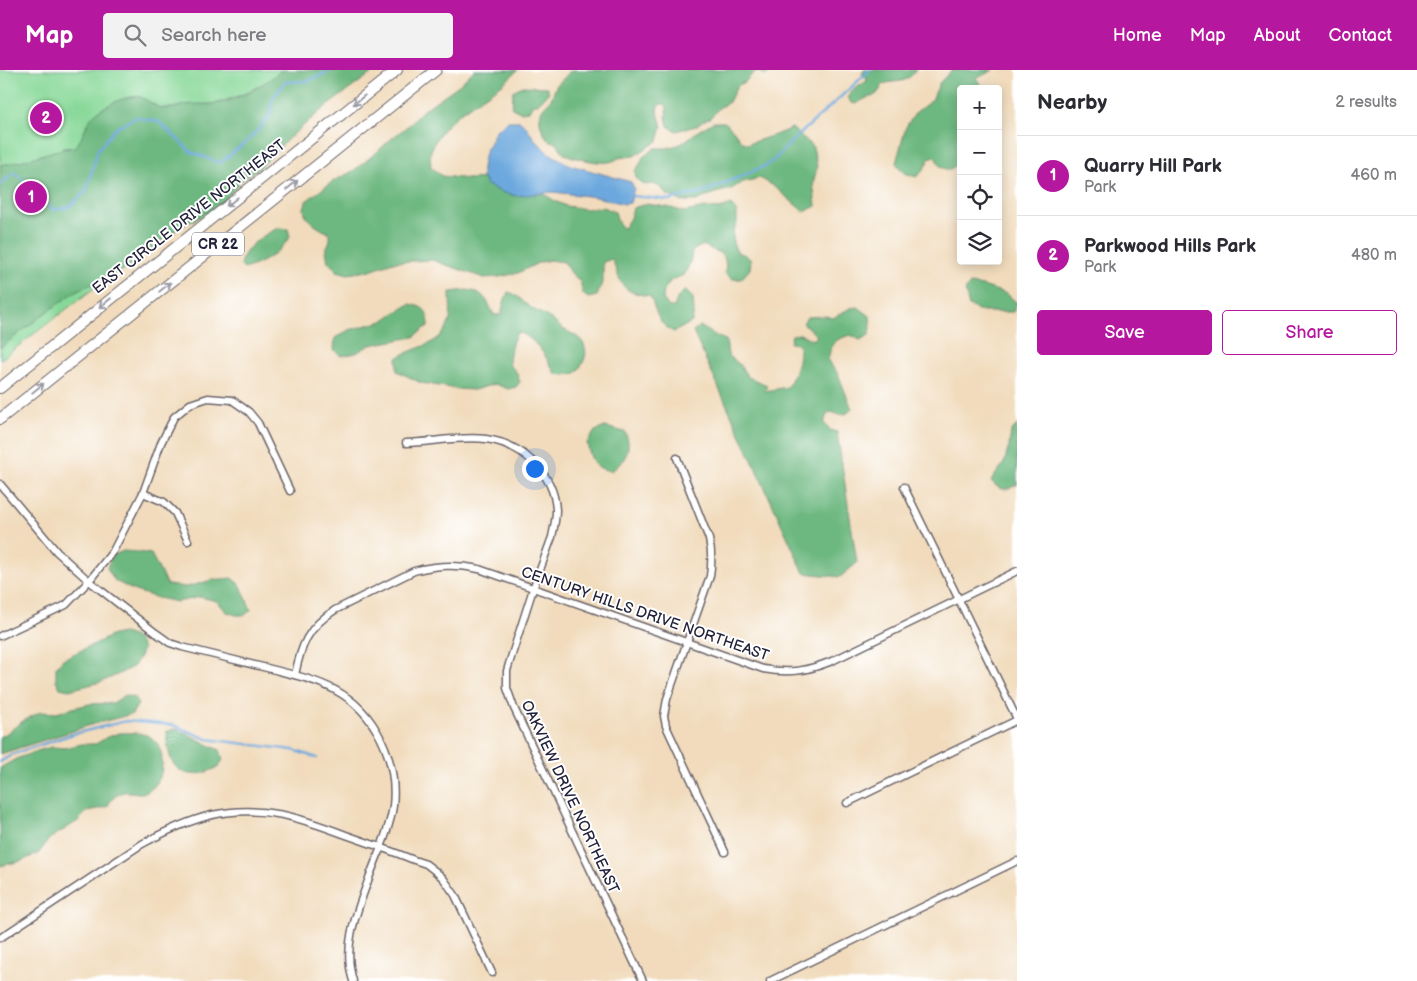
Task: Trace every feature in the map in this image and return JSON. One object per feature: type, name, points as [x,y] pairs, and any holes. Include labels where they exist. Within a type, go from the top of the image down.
[{"type":"main road","name":"EAST CIRCLE DRIVE NORTHEAST","points":[[0,388],[397,70]]},
{"type":"main road","name":"CR 22","points":[[0,419],[436,70]]},
{"type":"street","points":[[0,636],[66,605],[89,581],[113,551],[143,493],[161,443],[174,417],[190,404],[208,398],[232,400],[249,412],[258,423],[290,491]]},
{"type":"street","name":"OAKVIEW DRIVE NORTHEAST","points":[[406,444],[475,438],[488,439],[511,446],[522,452],[541,470],[553,495],[556,510],[552,537],[509,664],[507,680],[510,698],[643,981]]},
{"type":"street","points":[[677,458],[709,539],[712,550],[712,562],[710,576],[667,699],[664,716],[666,726],[725,852]]},
{"type":"street","points":[[0,484],[58,552],[89,581],[145,626],[170,642],[295,675],[321,684],[347,697],[368,718],[382,741],[393,780],[394,795],[390,819],[352,929],[348,952],[353,981]]},
{"type":"street","points":[[846,802],[1017,719],[904,487]]},
{"type":"street","points":[[143,493],[164,502],[175,513],[188,541]]},
{"type":"street","name":"CENTURY HILLS DRIVE NORTHEAST","points":[[295,675],[304,642],[310,632],[325,616],[414,571],[442,565],[467,566],[478,569],[763,669],[784,672],[801,671],[832,661],[1017,571]]},
{"type":"street","points":[[0,938],[142,844],[175,827],[212,815],[229,812],[283,814],[302,819],[426,864],[443,878],[455,895],[492,973]]},
{"type":"street","points":[[770,981],[1017,861]]},
{"type":"green space","points":[[0,70],[282,70],[270,80],[244,94],[215,104],[160,108],[140,97],[87,124],[81,140],[75,147],[62,148],[123,266],[0,360]]},
{"type":"green space","points":[[282,70],[376,70],[324,108],[289,138],[262,166],[241,181],[225,200],[204,215],[182,226],[149,250],[133,265],[78,290],[0,348],[0,165],[75,147],[93,116],[106,106],[118,101],[135,96],[163,109],[189,104],[213,104],[231,100],[250,92]]},
{"type":"green space","points":[[474,70],[518,70],[500,86],[457,116],[440,133],[430,156],[431,167],[442,176],[469,179],[492,178],[538,190],[566,206],[586,209],[603,207],[615,212],[618,222],[623,229],[630,218],[633,208],[646,204],[685,212],[705,208],[720,209],[731,205],[737,212],[733,243],[737,252],[751,260],[750,269],[741,279],[732,279],[725,273],[725,261],[721,254],[703,245],[692,251],[690,263],[684,275],[671,280],[664,290],[663,299],[669,307],[674,307],[678,297],[685,290],[693,298],[694,311],[692,322],[674,332],[668,329],[661,321],[650,296],[633,292],[624,286],[612,259],[603,262],[603,281],[597,296],[588,298],[583,294],[580,281],[572,274],[564,262],[549,260],[518,273],[484,278],[432,260],[393,262],[367,271],[348,274],[337,271],[328,262],[326,250],[330,240],[329,233],[317,227],[307,217],[304,209],[306,201],[332,182],[353,171],[409,125],[422,111],[459,85]]},
{"type":"green space","points":[[571,70],[776,70],[765,75],[759,72],[754,73],[736,88],[729,102],[720,107],[710,118],[696,126],[676,131],[668,126],[666,117],[667,107],[661,104],[657,110],[662,126],[658,141],[634,156],[600,162],[584,160],[564,154],[556,143],[549,141],[541,126],[540,117],[543,108],[550,100],[557,85]]},
{"type":"green space","points":[[864,70],[916,70],[905,80],[883,84],[875,95],[857,104],[851,103],[848,97],[853,90],[867,81],[866,76],[862,74]]},
{"type":"green space","points":[[952,70],[993,70],[976,79],[981,85],[957,85],[957,164],[949,170],[941,167],[935,157],[929,159],[923,171],[916,177],[904,173],[896,163],[906,127],[915,113],[932,100],[940,82]]},
{"type":"green space","points":[[522,86],[547,87],[549,92],[540,102],[532,105],[529,111],[520,112],[512,108],[513,91]]},
{"type":"green space","points":[[713,122],[725,122],[741,141],[747,144],[792,128],[813,147],[817,167],[813,184],[816,206],[804,212],[772,185],[760,178],[743,182],[731,189],[696,201],[681,201],[666,194],[661,187],[653,184],[645,185],[636,179],[635,171],[643,157],[655,148],[667,148],[681,144]]},
{"type":"green space","points":[[278,228],[288,229],[290,237],[270,257],[244,269],[240,264],[250,247],[260,238]]},
{"type":"green space","points":[[970,284],[1007,294],[1017,303],[1013,312],[983,312],[969,306],[965,291]]},
{"type":"green space","points":[[467,290],[482,295],[494,315],[501,315],[508,292],[515,294],[530,307],[583,342],[586,353],[576,373],[555,374],[545,355],[536,344],[518,332],[512,343],[509,364],[517,373],[520,382],[516,387],[508,389],[495,384],[474,390],[457,389],[421,383],[397,371],[397,358],[435,340],[446,329],[450,320],[450,292]]},
{"type":"green space","points":[[410,304],[419,306],[424,310],[429,325],[414,337],[370,345],[356,353],[341,356],[334,350],[335,338],[349,330],[383,321]]},
{"type":"green space","points":[[858,307],[870,316],[871,328],[869,335],[860,340],[851,335],[840,339],[832,346],[828,361],[838,374],[852,409],[843,415],[832,412],[827,414],[824,423],[830,430],[837,432],[857,563],[840,577],[804,573],[693,332],[700,326],[726,340],[728,355],[739,364],[748,377],[767,385],[765,391],[787,387],[793,377],[798,361],[799,344],[790,343],[792,335],[800,334],[813,340],[817,336],[803,323],[807,317],[826,316],[833,318],[850,308]]},
{"type":"green space","points":[[1017,425],[1017,485],[1003,489],[997,487],[991,481],[1004,463],[1011,431]]},
{"type":"green space","points":[[605,427],[625,432],[628,444],[624,459],[611,471],[600,468],[593,462],[587,443],[595,431]]},
{"type":"green space","points":[[123,551],[151,554],[167,585],[187,587],[212,580],[232,578],[241,586],[251,610],[245,615],[236,615],[227,612],[217,601],[200,597],[177,602],[135,591],[115,581],[107,568],[112,556]]},
{"type":"green space","points":[[123,633],[136,638],[143,649],[134,666],[101,682],[69,690],[60,688],[56,680],[56,667],[63,659],[113,635]]},
{"type":"green space","points":[[125,695],[135,698],[138,704],[132,714],[87,726],[0,754],[0,736],[3,736],[23,721],[40,712],[57,713],[89,704],[113,703]]},
{"type":"green space","points":[[176,729],[220,750],[223,759],[219,767],[199,774],[187,774],[180,771],[172,760],[168,746],[167,731]]},
{"type":"green space","points":[[120,733],[146,735],[158,744],[162,766],[160,777],[154,786],[146,792],[123,792],[119,794],[113,798],[107,807],[88,811],[78,821],[49,839],[39,853],[21,861],[0,866],[0,768],[37,751],[52,747],[65,748],[82,744],[96,744],[107,737]]},
{"type":"water","points":[[508,121],[520,121],[547,152],[570,165],[631,182],[634,188],[630,203],[625,204],[596,197],[553,192],[516,196],[501,192],[487,185],[482,177],[485,152],[496,130]]},
{"type":"waterway","points":[[0,184],[14,173],[30,185],[53,210],[69,207],[86,191],[98,149],[116,128],[136,117],[159,122],[191,152],[220,163],[260,128],[270,115],[273,98],[285,82],[308,81],[332,70]]},
{"type":"waterway","points":[[633,196],[670,200],[702,193],[767,165],[870,70]]},
{"type":"waterway","points":[[0,762],[13,754],[73,734],[126,721],[173,725],[207,739],[293,750],[317,758]]},
{"type":"place","name":"Parkwood Hills Park","points":[[46,118]]},
{"type":"place","name":"Quarry Hill Park","points":[[31,197]]}]
